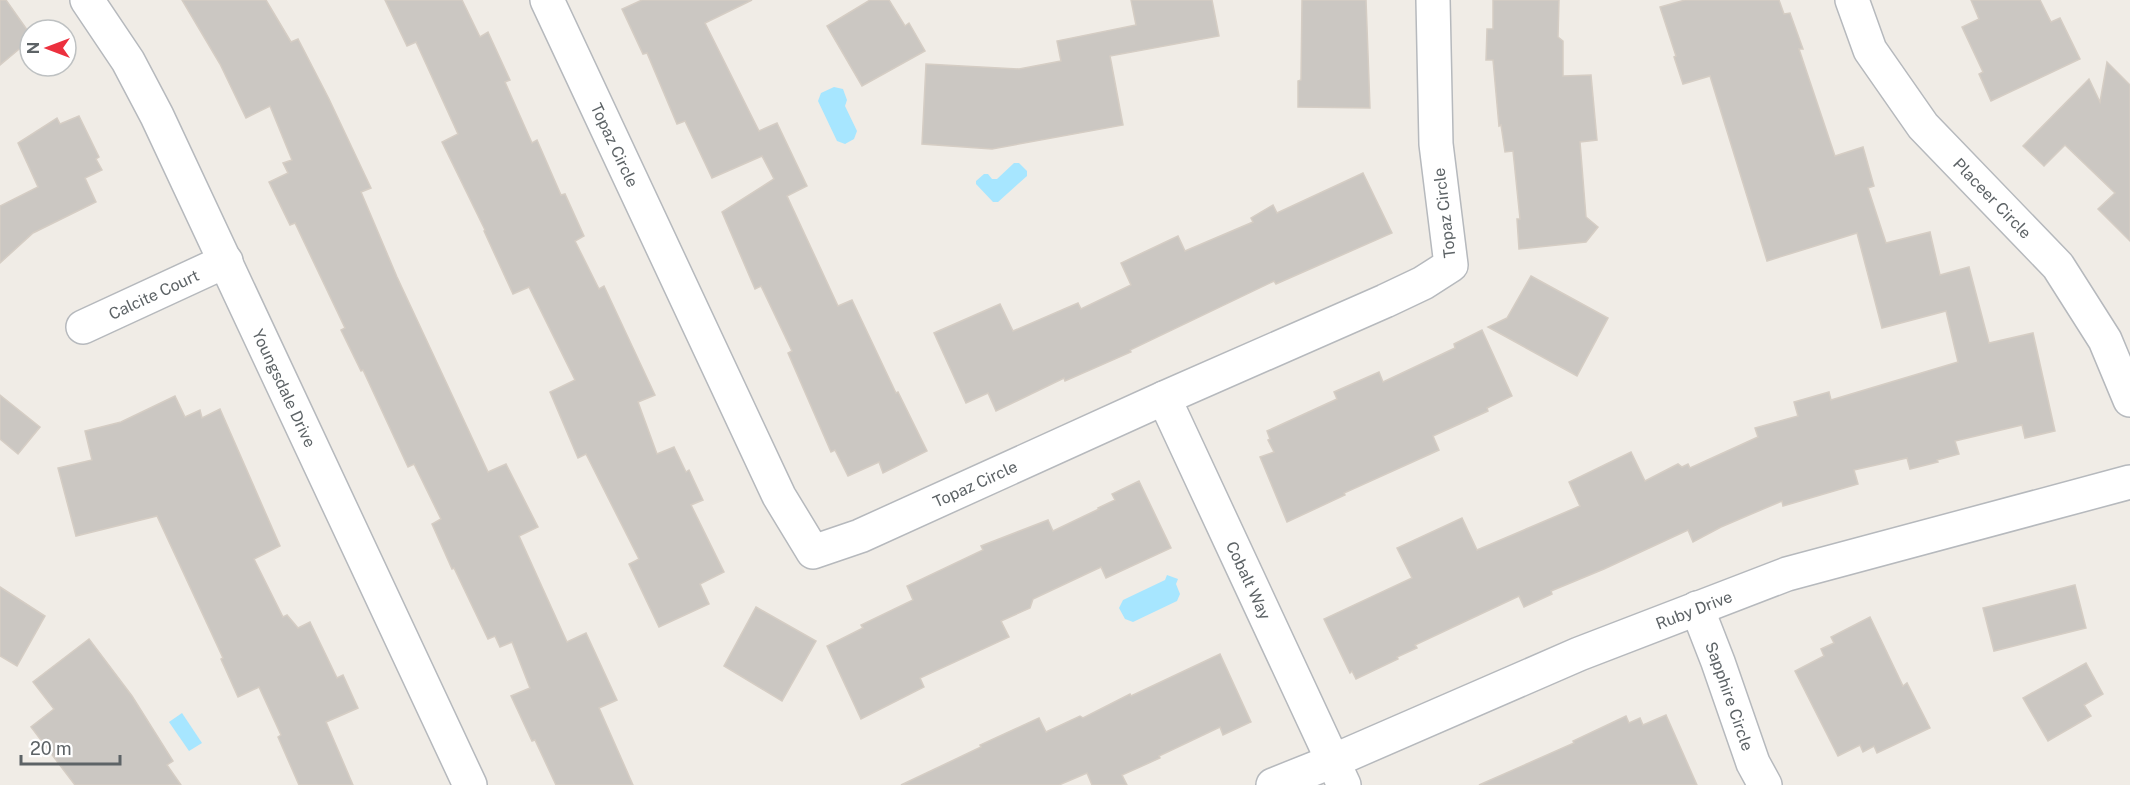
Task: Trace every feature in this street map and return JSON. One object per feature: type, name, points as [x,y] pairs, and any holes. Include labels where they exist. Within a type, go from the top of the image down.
[{"type":"street","name":"Youngsdale Drive","points":[[87,0],[128,61],[157,116],[470,785]]},
{"type":"street","name":"Topaz Circle","points":[[547,0],[779,496],[813,552],[860,536],[1385,301],[1423,283],[1451,265],[1436,144],[1433,0]]},
{"type":"street","name":"Placeer Circle","points":[[1852,0],[1870,50],[1923,126],[2058,266],[2105,340],[2130,400]]},
{"type":"street","name":"Calcite Court","points":[[83,327],[226,261]]},
{"type":"street","name":"Cobalt Way","points":[[1164,398],[1339,773]]},
{"type":"street","name":"Ruby Drive","points":[[1273,785],[1339,773],[1579,654],[1787,574],[2130,482]]},
{"type":"street","name":"Sapphire Circle","points":[[1698,608],[1753,763],[1765,785]]},
{"type":"water","points":[[834,87],[843,89],[847,100],[845,106],[857,131],[854,139],[845,144],[837,141],[818,101],[821,93]]},
{"type":"water","points":[[1014,163],[1019,163],[1027,171],[1027,176],[998,202],[993,202],[976,184],[976,181],[984,174],[997,179]]},
{"type":"water","points":[[1167,575],[1178,579],[1176,584],[1180,594],[1177,601],[1133,622],[1125,619],[1119,608],[1123,600],[1165,580]]},
{"type":"water","points":[[182,713],[202,743],[189,751],[169,722]]},
{"type":"building","points":[[0,0],[6,0],[19,18],[18,50],[0,65]]},
{"type":"building","points":[[182,0],[266,0],[291,42],[298,39],[371,188],[361,192],[397,277],[488,472],[506,464],[538,527],[519,536],[567,642],[586,633],[617,700],[599,708],[633,785],[556,785],[511,696],[530,688],[512,642],[500,647],[495,636],[488,639],[432,524],[441,519],[414,464],[408,467],[363,370],[361,371],[341,330],[345,328],[295,223],[290,225],[269,182],[288,173],[283,163],[292,160],[270,106],[246,118],[220,64]]},
{"type":"building","points":[[385,0],[462,0],[480,37],[488,32],[510,80],[505,82],[532,143],[537,140],[561,195],[565,194],[584,236],[575,241],[599,289],[604,286],[655,395],[638,402],[657,454],[674,447],[686,472],[689,470],[703,500],[691,505],[724,572],[700,584],[709,604],[659,627],[629,564],[639,559],[586,454],[578,458],[550,392],[575,380],[529,287],[513,294],[442,142],[458,134],[416,42],[407,46]]},
{"type":"building","points":[[642,0],[752,0],[705,23],[759,131],[777,123],[807,186],[787,196],[838,306],[852,300],[896,393],[898,392],[927,451],[883,473],[879,462],[848,476],[835,450],[831,452],[788,353],[792,351],[761,286],[755,289],[722,212],[774,179],[762,156],[712,178],[685,121],[677,124],[647,53],[643,54],[622,9]]},
{"type":"building","points":[[870,0],[889,0],[905,26],[909,23],[925,51],[862,86],[827,26]]},
{"type":"building","points":[[1131,0],[1212,0],[1219,36],[1110,56],[1123,125],[992,149],[922,144],[926,64],[1019,69],[1061,61],[1057,41],[1136,25]]},
{"type":"building","points":[[1302,0],[1366,0],[1370,108],[1298,107],[1298,81],[1301,80]]},
{"type":"building","points":[[1493,0],[1559,0],[1558,37],[1563,41],[1563,76],[1591,75],[1597,140],[1580,142],[1586,217],[1598,227],[1586,242],[1519,249],[1517,219],[1520,219],[1513,151],[1505,152],[1501,125],[1499,126],[1493,60],[1486,60],[1487,29],[1493,29]]},
{"type":"building","points":[[1685,0],[1779,0],[1784,14],[1790,13],[1803,49],[1799,49],[1835,156],[1863,147],[1874,186],[1868,188],[1886,243],[1930,232],[1940,275],[1969,267],[1989,343],[2033,333],[2055,431],[2025,438],[2022,425],[1955,441],[1959,454],[1937,460],[1938,462],[1910,469],[1907,458],[1854,470],[1858,484],[1783,506],[1782,501],[1721,527],[1693,542],[1688,530],[1551,591],[1552,594],[1524,607],[1519,596],[1415,645],[1417,648],[1397,657],[1398,659],[1356,679],[1352,671],[1350,673],[1324,619],[1412,578],[1397,548],[1462,518],[1477,550],[1580,506],[1569,482],[1631,452],[1645,481],[1678,464],[1682,467],[1688,464],[1690,468],[1758,437],[1755,428],[1798,416],[1794,402],[1829,392],[1831,400],[1958,362],[1946,311],[1882,328],[1857,233],[1767,261],[1710,76],[1683,84],[1674,57],[1676,56],[1660,7]]},
{"type":"building","points":[[1971,0],[2040,0],[2051,22],[2060,18],[2080,59],[1991,101],[1979,74],[1983,72],[1962,27],[1979,19]]},
{"type":"building","points":[[2107,62],[2130,85],[2130,241],[2098,209],[2115,193],[2065,145],[2044,166],[2023,146],[2089,79],[2100,102]]},
{"type":"building","points":[[79,116],[99,157],[96,159],[102,170],[85,178],[96,202],[33,233],[0,263],[0,206],[38,187],[18,143],[57,118],[60,124]]},
{"type":"building","points":[[1363,173],[1392,233],[1276,284],[1274,281],[1130,350],[1131,352],[1065,381],[1064,378],[996,411],[988,393],[966,403],[934,333],[1000,304],[1013,331],[1078,303],[1081,309],[1131,285],[1121,263],[1178,236],[1185,251],[1253,222],[1251,218],[1273,205],[1277,213]]},
{"type":"building","points":[[1531,276],[1608,318],[1577,376],[1488,327],[1507,318]]},
{"type":"building","points":[[1482,330],[1512,396],[1487,408],[1488,411],[1433,436],[1439,450],[1344,493],[1345,495],[1287,522],[1260,457],[1274,452],[1268,440],[1270,439],[1267,431],[1337,399],[1334,392],[1379,372],[1383,382],[1455,348],[1454,344]]},
{"type":"building","points":[[0,395],[40,427],[18,454],[0,439]]},
{"type":"building","points":[[175,396],[185,417],[200,410],[202,418],[220,409],[280,546],[254,559],[283,617],[287,615],[298,628],[310,622],[337,678],[343,675],[358,708],[326,722],[353,785],[299,785],[278,737],[281,735],[259,687],[238,697],[221,659],[223,658],[157,516],[76,536],[58,468],[92,460],[85,431],[121,422]]},
{"type":"building","points":[[1139,481],[1171,548],[1106,578],[1101,567],[1033,599],[1030,608],[1001,621],[1009,637],[920,678],[924,687],[861,719],[827,646],[863,628],[861,625],[913,600],[907,586],[983,550],[981,546],[1048,520],[1053,531],[1115,500],[1112,494]]},
{"type":"building","points":[[2075,585],[2086,628],[1994,651],[1983,608]]},
{"type":"building","points":[[0,587],[45,616],[17,666],[0,656]]},
{"type":"building","points":[[756,607],[816,641],[782,701],[724,666]]},
{"type":"building","points":[[1870,617],[1903,686],[1907,683],[1930,728],[1877,753],[1874,746],[1863,752],[1860,745],[1838,756],[1795,671],[1824,656],[1821,649],[1834,643],[1831,637]]},
{"type":"building","points":[[89,639],[132,696],[173,761],[167,765],[181,785],[75,785],[31,727],[54,709],[33,682]]},
{"type":"building","points":[[1220,654],[1251,722],[1223,735],[1220,727],[1159,756],[1160,758],[1122,775],[1127,785],[1092,785],[1087,773],[1059,785],[901,785],[1039,718],[1046,732],[1080,716],[1083,718],[1130,694],[1131,696]]},
{"type":"building","points":[[2086,663],[2103,694],[2084,705],[2091,716],[2048,741],[2023,698]]},
{"type":"building","points":[[1666,715],[1697,785],[1479,785],[1574,743],[1573,741],[1626,716],[1629,723],[1640,718],[1643,725]]}]
